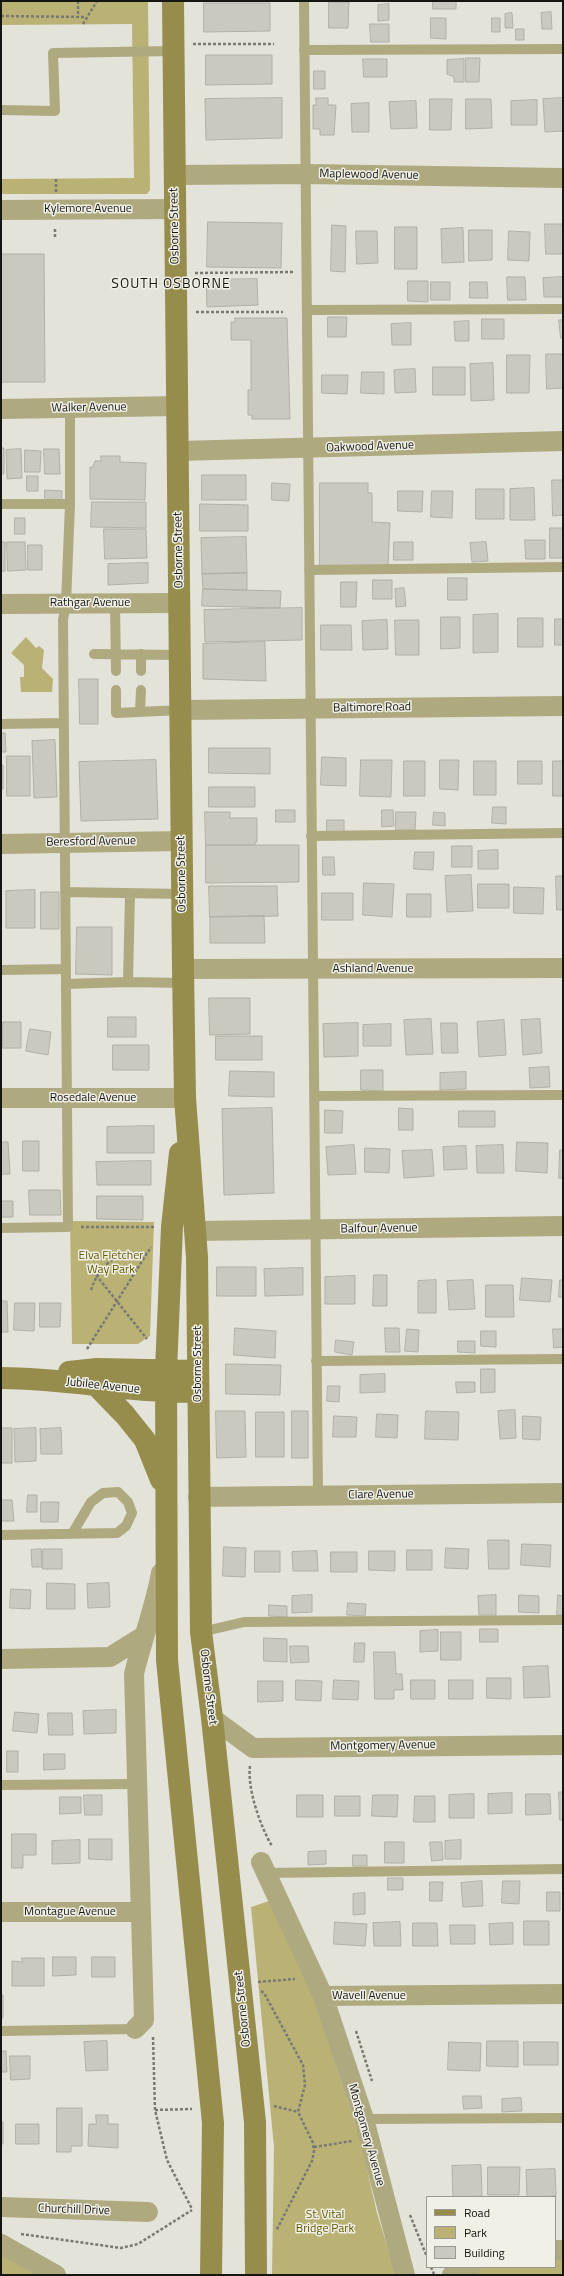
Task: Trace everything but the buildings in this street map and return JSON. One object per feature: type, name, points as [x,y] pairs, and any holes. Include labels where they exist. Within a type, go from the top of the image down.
[{"type":"main road","name":"Osborne Street","points":[[173,1],[183,48],[175,175],[182,894],[185,1098],[196,1231],[198,1497],[201,1632],[212,1718],[255,2122],[257,2265]]},
{"type":"main road","name":"Osborne Street","points":[[185,1098],[172,1227],[166,1370],[165,1545],[167,1660],[213,2123],[213,2251],[211,2275]]},
{"type":"main road","name":"Jubilee Avenue","points":[[5,1378],[97,1369],[166,1370],[198,1382]]},
{"type":"main road","name":"Jubilee Avenue","points":[[5,1378],[94,1384],[166,1392],[198,1382]]},
{"type":"main road","points":[[94,1384],[125,1415],[145,1440],[165,1490]]},
{"type":"street","name":"Maplewood Avenue","points":[[175,175],[307,174],[563,178]]},
{"type":"street","name":"Kylemore Avenue","points":[[1,210],[175,209]]},
{"type":"street","name":"Walker Avenue","points":[[1,409],[177,406]]},
{"type":"street","name":"Oakwood Avenue","points":[[178,451],[563,441]]},
{"type":"street","name":"Rathgar Avenue","points":[[1,604],[179,603]]},
{"type":"street","name":"Baltimore Road","points":[[180,710],[563,706]]},
{"type":"street","name":"Beresford Avenue","points":[[1,844],[182,840]]},
{"type":"street","name":"Ashland Avenue","points":[[183,976],[314,970],[563,968]]},
{"type":"street","name":"Rosedale Avenue","points":[[1,1098],[185,1098]]},
{"type":"street","name":"Balfour Avenue","points":[[196,1231],[563,1226]]},
{"type":"street","name":"Clare Avenue","points":[[198,1497],[563,1493]]},
{"type":"street","name":"Osborne Street","points":[[144,2031],[134,1674],[142,1637],[157,1595],[165,1545]]},
{"type":"street","points":[[1,1658],[110,1658],[142,1637]]},
{"type":"street","points":[[110,1658],[134,1674]]},
{"type":"street","name":"Montgomery Avenue","points":[[212,1718],[253,1748],[563,1744]]},
{"type":"street","name":"Wavell Avenue","points":[[264,1867],[323,1996],[563,1994]]},
{"type":"street","name":"Montague Avenue","points":[[1,1912],[140,1912]]},
{"type":"street","name":"Montgomery Avenue","points":[[323,1996],[364,2119],[405,2275]]},
{"type":"street","name":"Churchill Drive","points":[[1,2207],[148,2212]]},
{"type":"street","points":[[7,2238],[56,2275]]},
{"type":"street","points":[[452,2275],[469,2268]]},
{"type":"lane","points":[[304,1],[307,174],[311,836],[314,970],[314,1230],[318,1496]]},
{"type":"lane","points":[[1,110],[55,110],[53,53],[183,48]]},
{"type":"lane","points":[[304,50],[563,49]]},
{"type":"lane","points":[[307,310],[563,309]]},
{"type":"lane","points":[[1,1228],[68,1227],[62,620],[66,604],[70,504],[70,408]]},
{"type":"lane","points":[[1,504],[70,504]]},
{"type":"lane","points":[[309,570],[563,567]]},
{"type":"lane","points":[[115,603],[116,671]]},
{"type":"lane","points":[[94,654],[180,654]]},
{"type":"lane","points":[[141,654],[141,670]]},
{"type":"lane","points":[[116,690],[116,713],[180,710]]},
{"type":"lane","points":[[140,712],[141,690]]},
{"type":"lane","points":[[1,724],[64,723]]},
{"type":"lane","points":[[311,836],[563,833]]},
{"type":"lane","points":[[65,892],[182,894]]},
{"type":"lane","points":[[128,982],[130,894]]},
{"type":"lane","points":[[1,970],[66,969]]},
{"type":"lane","points":[[66,984],[128,982],[183,976]]},
{"type":"lane","points":[[314,1096],[563,1095]]},
{"type":"lane","points":[[316,1361],[563,1359]]},
{"type":"lane","points":[[1,1535],[72,1534],[117,1533],[126,1526],[132,1513],[128,1502],[118,1492],[102,1493],[91,1502],[72,1534]]},
{"type":"lane","points":[[201,1632],[244,1622],[563,1620]]},
{"type":"lane","points":[[1,1785],[136,1784]]},
{"type":"lane","points":[[264,1867],[563,1869]]},
{"type":"lane","points":[[1,2031],[144,2031]]},
{"type":"lane","points":[[364,2119],[563,2118]]},
{"type":"path","points":[[78,1],[78,17]]},
{"type":"path","points":[[83,24],[97,1]]},
{"type":"path","points":[[1,16],[86,17]]},
{"type":"path","points":[[183,48],[274,44]]},
{"type":"path","points":[[195,273],[307,272]]},
{"type":"path","points":[[196,312],[283,312]]},
{"type":"path","points":[[68,1227],[172,1227]]},
{"type":"path","points":[[87,1349],[153,1243]]},
{"type":"path","points":[[91,1290],[96,1275],[106,1264],[118,1257],[139,1252],[147,1254]]},
{"type":"path","points":[[96,1275],[117,1299],[148,1340]]},
{"type":"path","points":[[256,1988],[264,1993],[303,2065],[305,2085],[298,2112],[312,2142],[314,2151],[312,2161],[274,2234]]},
{"type":"path","points":[[144,2031],[155,2110],[167,2160],[194,2217]]},
{"type":"path","points":[[274,2106],[298,2112]]},
{"type":"path","points":[[155,2110],[194,2109]]},
{"type":"path","points":[[7,2238],[121,2248],[138,2244],[192,2210]]},
{"type":"green space","points":[[1,1],[148,1],[150,190],[147,194],[1,194],[1,179],[134,178],[132,24],[1,25]]},
{"type":"green space","points":[[26,637],[36,648],[39,646],[44,650],[42,668],[53,679],[52,692],[21,692],[20,677],[24,677],[24,665],[11,653]]},
{"type":"green space","name":"Elva Fletcher Way Park","points":[[70,1221],[154,1222],[150,1336],[138,1344],[72,1344]]},
{"type":"green space","name":"St. Vital Bridge Park","points":[[269,1901],[314,1999],[360,2139],[377,2213],[396,2275],[272,2275],[274,2147],[251,1907]]},
{"type":"green space","points":[[1,2244],[56,2275],[1,2275]]},
{"type":"green space","points":[[556,2250],[563,2250],[563,2275],[452,2275],[469,2268],[556,2268]]},
{"type":"district","name":"SOUTH OSBORNE","points":[[171,285]]}]
